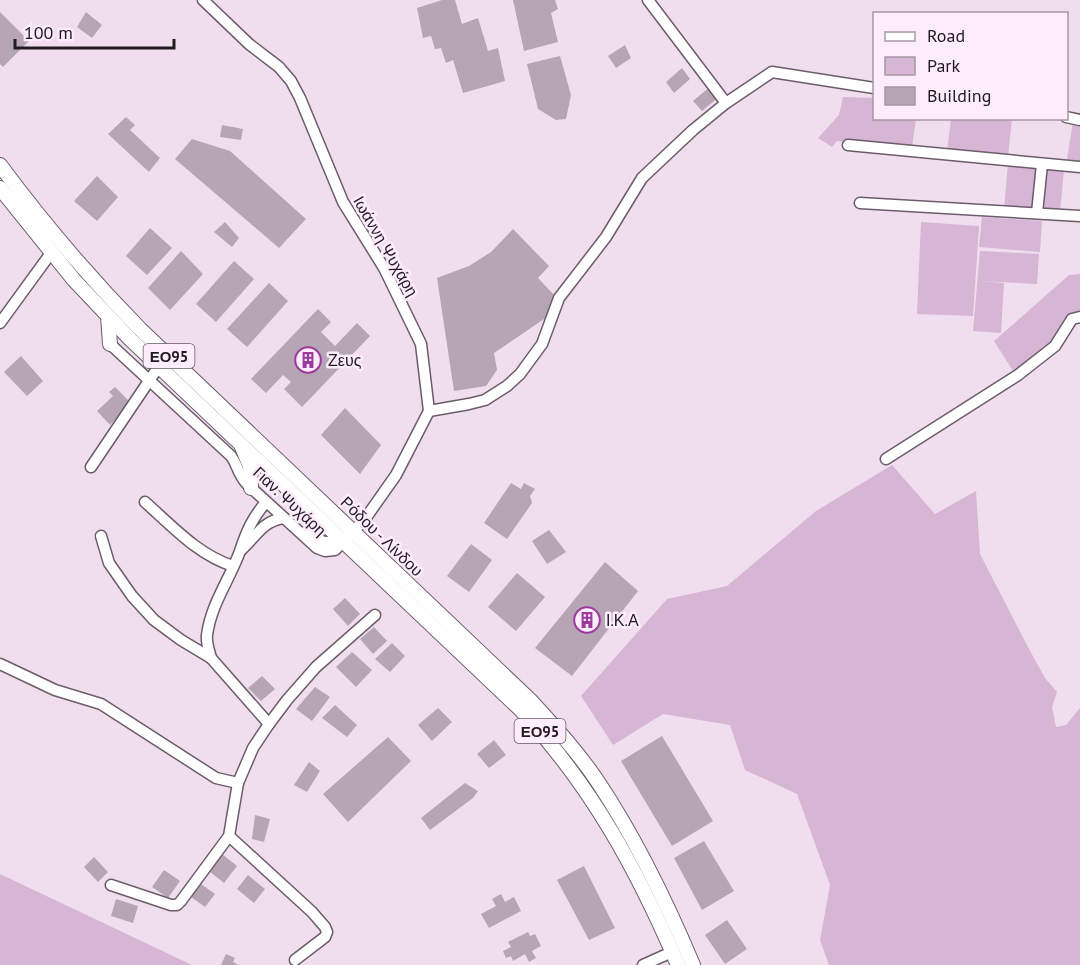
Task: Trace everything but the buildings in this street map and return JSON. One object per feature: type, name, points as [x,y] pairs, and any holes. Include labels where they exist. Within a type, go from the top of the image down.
[{"type":"main road","name":"Ρόδου - Λίνδου","points":[[0,165],[40,219],[103,291],[521,710],[567,763],[621,846],[678,965]]},
{"type":"main road","name":"Ρόδου - Λίνδου","points":[[0,188],[51,253],[108,316],[159,366],[240,442],[349,536],[531,700],[578,755],[610,801],[673,917],[693,965]]},
{"type":"main road","points":[[108,316],[110,344]]},
{"type":"main road","points":[[240,442],[250,466],[251,488]]},
{"type":"street","name":"Ιωάννη Ψυχάρη","points":[[203,0],[249,44],[279,67],[291,81],[343,202],[384,268],[421,344],[429,411]]},
{"type":"street","points":[[648,0],[726,103]]},
{"type":"street","points":[[349,536],[365,519],[396,475],[429,411],[484,400],[507,386],[520,374],[542,344],[559,298],[606,237],[642,178],[693,130],[726,103],[772,72],[873,88]]},
{"type":"street","points":[[848,145],[1080,167]]},
{"type":"street","points":[[1037,213],[1042,164]]},
{"type":"street","points":[[860,203],[1080,216]]},
{"type":"street","points":[[0,323],[51,253]]},
{"type":"street","points":[[886,459],[1018,375],[1055,346],[1072,319],[1080,317]]},
{"type":"street","name":"Γιαν. Ψυχάρη","points":[[110,344],[232,458],[238,474],[294,527],[324,542],[349,536]]},
{"type":"street","points":[[91,467],[159,366]]},
{"type":"street","points":[[145,502],[198,548],[217,561],[232,566]]},
{"type":"street","points":[[211,658],[207,647],[209,628],[220,593],[249,524],[266,502]]},
{"type":"street","points":[[240,550],[261,527],[272,520],[284,518]]},
{"type":"street","points":[[101,536],[109,563],[154,620],[211,658],[269,724]]},
{"type":"street","points":[[111,885],[177,905],[229,836],[238,783],[253,748],[269,724],[316,667],[375,615]]},
{"type":"street","points":[[0,664],[55,690],[101,704],[216,778],[238,783]]},
{"type":"street","points":[[229,836],[312,912],[325,927],[327,932],[325,937],[295,960]]},
{"type":"street","points":[[643,965],[672,952]]},
{"type":"green space","points":[[843,97],[873,98],[873,120],[916,120],[912,148],[837,141],[832,147],[818,138],[839,115]]},
{"type":"green space","points":[[951,120],[1012,120],[1008,157],[947,151]]},
{"type":"green space","points":[[1073,121],[1080,123],[1080,162],[1067,160]]},
{"type":"green space","points":[[1008,163],[1064,169],[1060,212],[1004,209]]},
{"type":"green space","points":[[982,217],[1042,221],[1040,252],[979,247]]},
{"type":"green space","points":[[921,222],[979,226],[973,316],[917,314]]},
{"type":"green space","points":[[980,251],[1039,254],[1037,284],[980,281],[1004,283],[1001,333],[973,331]]},
{"type":"green space","points":[[1080,274],[1080,314],[1053,343],[1015,374],[994,341],[1069,275]]},
{"type":"green space","points":[[892,465],[935,514],[976,491],[980,554],[1045,678],[1057,692],[1052,707],[1056,727],[1066,725],[1080,708],[1080,965],[829,965],[820,940],[830,885],[797,794],[745,770],[730,725],[663,714],[613,745],[581,696],[667,599],[727,586],[816,511]]},
{"type":"green space","points":[[0,874],[192,965],[0,965]]},
{"type":"place","name":"Ζευς","points":[[308,360]]},
{"type":"place","name":"Ι.Κ.Α","points":[[587,620]]}]
